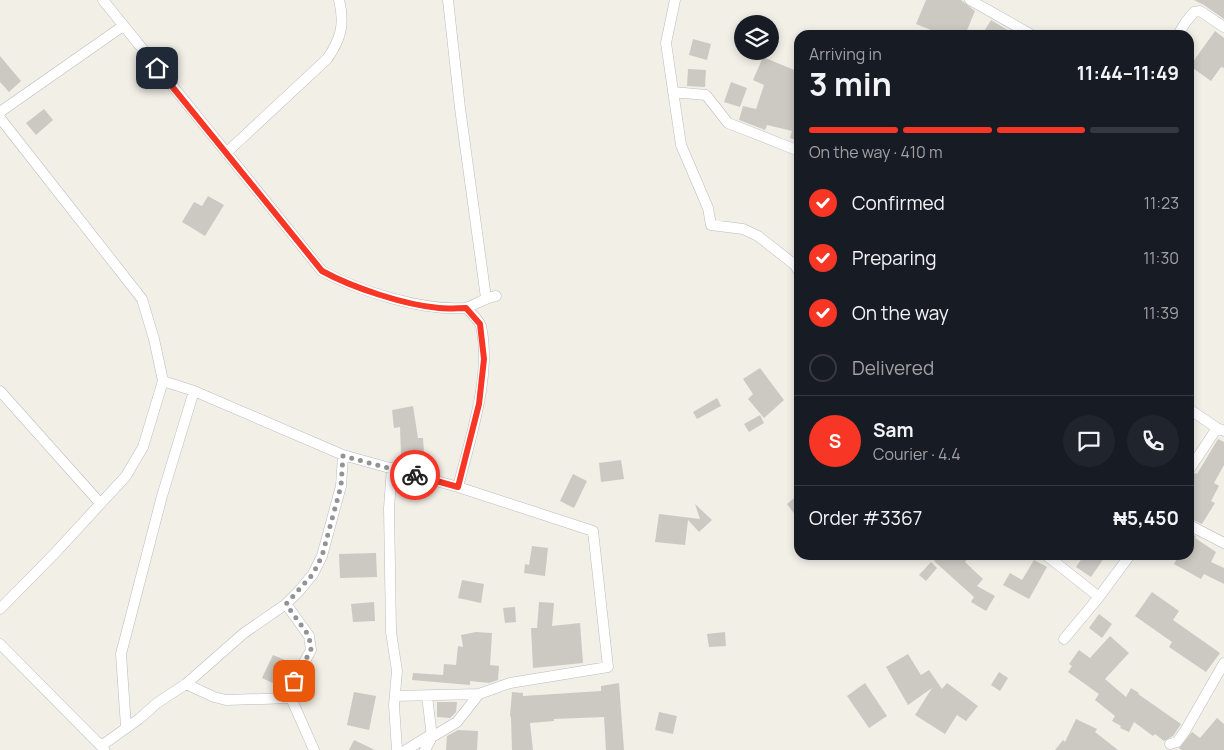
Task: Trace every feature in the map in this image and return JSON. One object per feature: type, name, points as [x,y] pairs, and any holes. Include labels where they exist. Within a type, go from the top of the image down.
[{"type":"street","points":[[103,0],[322,271],[339,280],[409,303],[441,308],[466,308],[491,297],[460,108],[448,0]]},
{"type":"street","points":[[226,153],[327,59],[336,45],[341,29],[342,14],[339,0]]},
{"type":"street","points":[[675,0],[666,43],[681,146],[708,208],[710,225],[743,229],[758,236],[794,265]]},
{"type":"street","points":[[970,0],[1023,30]]},
{"type":"street","points":[[1181,30],[1194,12],[1200,12],[1224,27]]},
{"type":"street","points":[[0,112],[123,26]]},
{"type":"street","points":[[673,92],[706,96],[728,123],[794,149]]},
{"type":"street","points":[[0,118],[142,299],[154,339],[163,381],[143,447],[126,476],[0,609]]},
{"type":"street","points":[[458,487],[479,404],[484,359],[480,324],[466,308]]},
{"type":"street","points":[[163,381],[194,391],[343,456],[458,487],[593,531],[608,667],[510,684],[479,694],[395,696]]},
{"type":"street","points":[[0,391],[100,503]]},
{"type":"street","points":[[126,727],[121,654],[162,496],[194,391]]},
{"type":"street","points":[[1194,412],[1220,430],[1194,464]]},
{"type":"street","points":[[0,644],[103,748],[126,727],[139,720],[157,703],[186,684],[244,633],[286,604],[313,574],[322,556],[341,486],[343,456]]},
{"type":"street","points":[[392,468],[389,537],[391,632],[397,670],[395,696],[397,750]]},
{"type":"street","points":[[1194,528],[1224,543]]},
{"type":"street","points":[[1052,560],[1100,597]]},
{"type":"street","points":[[1064,639],[1100,597],[1126,560]]},
{"type":"street","points":[[286,604],[309,636],[311,650],[294,681],[291,698],[314,750]]},
{"type":"street","points":[[1170,744],[1177,742],[1185,732],[1224,663]]},
{"type":"street","points":[[186,684],[214,697],[226,700],[291,698]]},
{"type":"street","points":[[406,750],[457,722],[479,694]]},
{"type":"street","points":[[425,750],[432,735],[427,696]]},
{"type":"building","points":[[926,0],[961,0],[975,11],[967,30],[931,30],[916,24]]},
{"type":"building","points":[[1194,0],[1224,0],[1224,19],[1204,5]]},
{"type":"building","points":[[991,20],[1008,30],[985,30]]},
{"type":"building","points":[[1215,31],[1224,38],[1224,68],[1221,67],[1211,81],[1194,69],[1194,60]]},
{"type":"building","points":[[693,39],[711,44],[707,60],[689,55]]},
{"type":"building","points":[[0,56],[21,81],[9,92],[0,82]]},
{"type":"building","points":[[762,60],[770,60],[794,70],[794,139],[790,138],[792,131],[767,125],[765,130],[739,120],[743,106],[756,109],[764,85],[753,80]]},
{"type":"building","points":[[688,69],[706,70],[705,87],[687,86]]},
{"type":"building","points":[[731,82],[747,88],[740,107],[724,102]]},
{"type":"building","points":[[44,109],[53,120],[36,135],[26,123]]},
{"type":"building","points":[[208,196],[224,205],[205,236],[182,222],[194,202],[202,206]]},
{"type":"building","points":[[760,368],[784,400],[764,418],[748,399],[753,394],[743,379]]},
{"type":"building","points":[[717,398],[721,406],[697,419],[693,412]]},
{"type":"building","points":[[413,406],[418,438],[423,438],[424,453],[401,454],[400,427],[394,428],[392,410]]},
{"type":"building","points":[[760,415],[764,423],[749,432],[744,424]]},
{"type":"building","points":[[1218,439],[1224,442],[1224,465],[1214,483],[1219,486],[1211,501],[1215,503],[1202,524],[1194,520],[1194,474],[1197,474]]},
{"type":"building","points":[[621,460],[624,479],[601,482],[599,463]]},
{"type":"building","points":[[573,474],[587,481],[574,508],[560,501]]},
{"type":"building","points":[[794,498],[794,513],[787,504]]},
{"type":"building","points":[[695,504],[712,520],[699,532],[688,520],[685,545],[655,542],[659,514],[700,519]]},
{"type":"building","points":[[1194,535],[1196,536],[1195,538],[1216,552],[1211,562],[1224,568],[1224,584],[1204,574],[1201,579],[1174,564],[1176,560],[1194,560]]},
{"type":"building","points":[[532,546],[548,548],[545,576],[524,573],[525,564],[529,565]]},
{"type":"building","points":[[376,553],[377,577],[340,578],[339,554]]},
{"type":"building","points":[[966,560],[965,562],[983,579],[977,586],[995,596],[986,611],[971,602],[974,597],[934,561]]},
{"type":"building","points":[[1034,560],[1047,567],[1029,599],[1003,585],[1010,573],[1022,580]]},
{"type":"building","points":[[1081,560],[1103,560],[1091,577],[1076,567]]},
{"type":"building","points":[[931,562],[937,568],[926,581],[919,575]]},
{"type":"building","points":[[462,580],[484,584],[481,603],[458,598]]},
{"type":"building","points":[[1152,592],[1179,611],[1173,620],[1220,653],[1206,672],[1169,647],[1172,642],[1135,616]]},
{"type":"building","points":[[374,602],[375,621],[353,622],[351,604]]},
{"type":"building","points":[[539,602],[554,603],[552,626],[580,623],[583,663],[533,668],[531,628],[537,628]]},
{"type":"building","points":[[515,607],[516,622],[505,623],[503,608]]},
{"type":"building","points":[[1099,614],[1112,624],[1102,638],[1089,628]]},
{"type":"building","points":[[476,632],[492,633],[490,665],[499,666],[498,680],[489,683],[470,681],[470,685],[412,680],[413,673],[443,675],[444,664],[456,665],[458,646],[463,647],[461,635]]},
{"type":"building","points":[[725,632],[726,646],[709,647],[707,634]]},
{"type":"building","points":[[1110,636],[1129,653],[1105,679],[1126,697],[1131,688],[1181,724],[1173,736],[1164,741],[1155,734],[1153,736],[1134,722],[1129,732],[1120,728],[1121,726],[1112,721],[1115,716],[1095,700],[1099,694],[1068,672],[1072,666],[1069,664],[1079,650],[1090,658]]},
{"type":"building","points":[[908,654],[921,675],[929,670],[942,689],[947,683],[978,706],[966,721],[957,715],[945,734],[915,715],[932,688],[908,705],[886,667]]},
{"type":"building","points":[[273,655],[292,663],[281,687],[262,678]]},
{"type":"building","points":[[999,672],[1008,678],[1000,691],[991,685]]},
{"type":"building","points":[[619,683],[624,750],[606,750],[604,717],[554,719],[554,721],[530,723],[533,750],[512,750],[510,716],[512,692],[523,693],[523,696],[601,691],[601,686]]},
{"type":"building","points":[[865,683],[887,716],[869,728],[847,696]]},
{"type":"building","points":[[354,692],[376,696],[369,730],[347,725]]},
{"type":"building","points":[[437,702],[457,702],[456,712],[450,718],[437,717]]},
{"type":"building","points":[[659,712],[677,716],[673,734],[655,730]]},
{"type":"building","points":[[1217,718],[1224,724],[1224,750],[1181,750],[1179,748],[1192,732],[1200,738]]},
{"type":"building","points":[[1076,719],[1097,729],[1095,732],[1118,750],[1055,750],[1063,740],[1065,742]]},
{"type":"building","points":[[458,730],[478,731],[477,750],[446,750],[447,736]]},
{"type":"building","points":[[354,740],[375,750],[349,750]]},
{"type":"way so far","points":[[294,681],[311,650],[309,636],[286,604],[313,574],[322,556],[341,486],[343,456],[415,475]]},
{"type":"route","points":[[157,68],[322,271],[339,280],[409,303],[441,308],[466,308],[480,324],[484,359],[479,404],[458,487],[415,475]]}]
